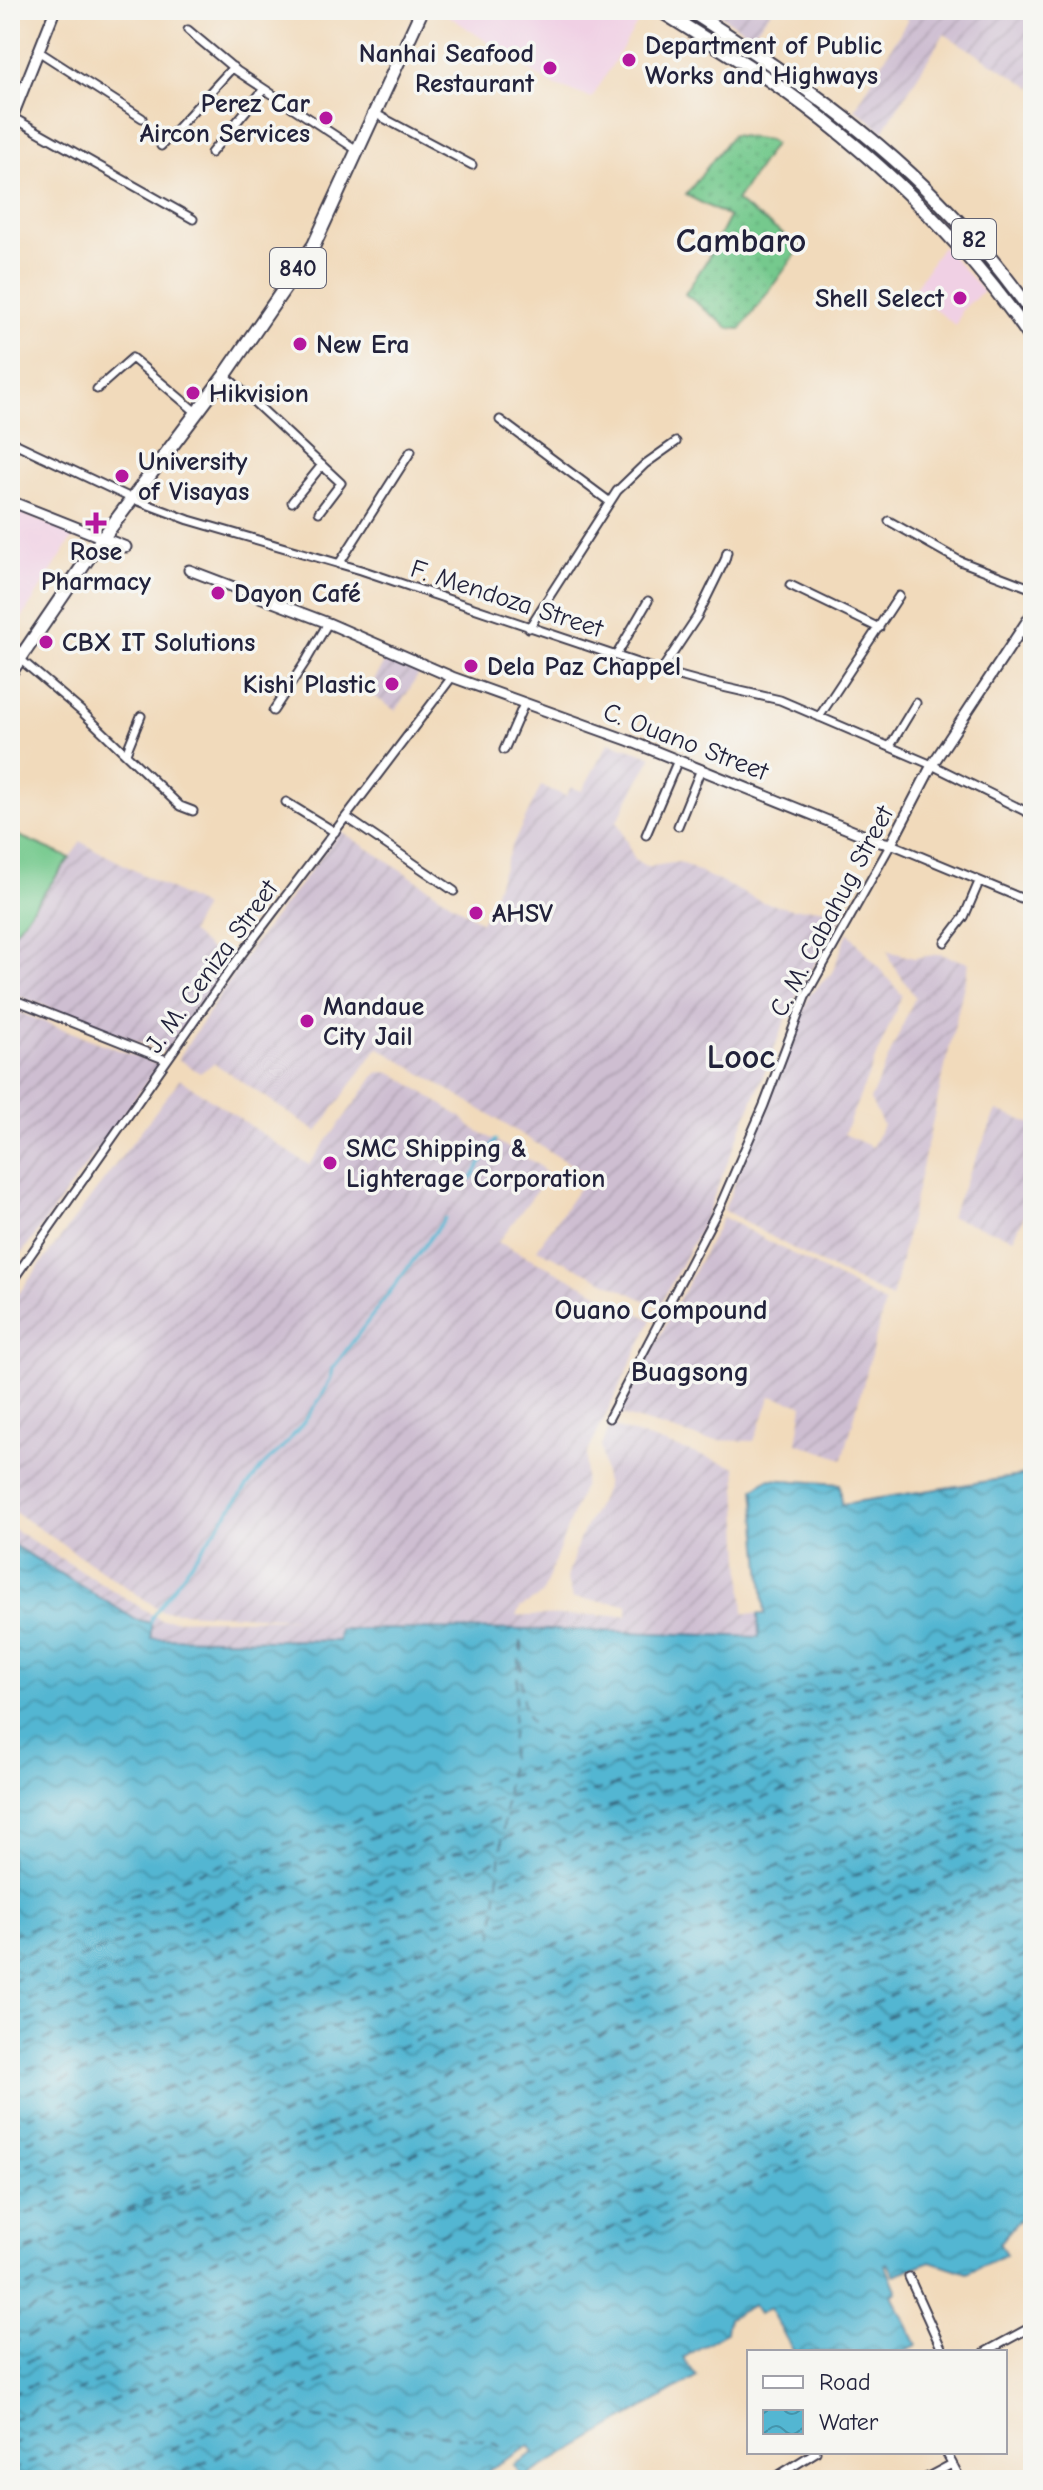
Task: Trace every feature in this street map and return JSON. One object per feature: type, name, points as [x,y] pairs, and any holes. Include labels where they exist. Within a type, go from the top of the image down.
[{"type":"main road","name":"82","points":[[659,10],[817,115],[896,183],[948,234],[1033,341]]},
{"type":"main road","name":"82","points":[[689,10],[822,100],[907,171],[954,217],[1033,314]]},
{"type":"main road","name":"840","points":[[10,673],[104,537],[225,375],[316,242],[420,11]]},
{"type":"main road","points":[[702,37],[711,24]]},
{"type":"street","points":[[55,10],[11,120],[193,219]]},
{"type":"street","points":[[188,30],[233,67],[357,150]]},
{"type":"street","points":[[38,51],[142,118]]},
{"type":"street","points":[[161,146],[233,67]]},
{"type":"street","points":[[211,153],[264,89]]},
{"type":"street","points":[[374,113],[472,165]]},
{"type":"street","points":[[97,389],[132,358],[196,412]]},
{"type":"street","points":[[225,375],[341,483],[319,512]]},
{"type":"street","points":[[500,420],[610,501]]},
{"type":"street","name":"F. Mendoza Street","points":[[10,441],[133,499],[189,520],[339,564],[661,671],[780,700],[932,765],[1033,815]]},
{"type":"street","points":[[529,628],[617,491],[645,464],[676,442]]},
{"type":"street","points":[[339,564],[411,451]]},
{"type":"street","points":[[292,502],[322,465]]},
{"type":"street","points":[[10,501],[126,547]]},
{"type":"street","points":[[889,521],[960,561],[1033,589]]},
{"type":"street","points":[[661,671],[697,617],[727,552]]},
{"type":"street","name":"C. Ouano Street","points":[[189,570],[328,623],[452,677],[678,760],[1033,903]]},
{"type":"street","points":[[790,585],[879,628]]},
{"type":"street","points":[[819,717],[899,596]]},
{"type":"street","points":[[617,654],[648,601]]},
{"type":"street","name":"C. M. Cabahug Street","points":[[609,1418],[721,1204],[764,1105],[805,997],[932,765],[1033,612]]},
{"type":"street","points":[[273,711],[328,623]]},
{"type":"street","points":[[20,659],[81,711],[180,806],[193,811]]},
{"type":"street","name":"J. M. Ceniza Street","points":[[10,1284],[262,927],[452,677]]},
{"type":"street","points":[[890,746],[916,703]]},
{"type":"street","points":[[504,750],[524,704]]},
{"type":"street","points":[[126,753],[141,716]]},
{"type":"street","points":[[646,835],[678,760]]},
{"type":"street","points":[[678,826],[701,769]]},
{"type":"street","points":[[286,802],[335,832]]},
{"type":"street","points":[[346,817],[454,891]]},
{"type":"street","points":[[945,942],[964,917],[979,882]]},
{"type":"street","points":[[10,998],[166,1060]]},
{"type":"street","points":[[909,2277],[942,2350]]},
{"type":"street","points":[[989,2350],[1033,2326]]},
{"type":"street","points":[[771,2480],[813,2454]]},
{"type":"street","points":[[947,2454],[961,2480]]},
{"type":"street","points":[[922,2480],[952,2464]]},
{"type":"shaded area","points":[[440,10],[645,11],[592,98],[550,84]]},
{"type":"shaded area","points":[[712,10],[772,10],[752,35]]},
{"type":"shaded area","points":[[893,10],[1033,10],[1033,88],[944,34],[883,131],[855,109],[908,19]]},
{"type":"shaded area","points":[[942,246],[983,291],[961,311],[956,326],[913,291]]},
{"type":"shaded area","points":[[10,509],[75,534],[10,637]]},
{"type":"shaded area","name":"Kishi Plastic","points":[[388,655],[422,669],[396,711],[368,692]]},
{"type":"shaded area","points":[[609,742],[652,756],[617,821],[635,860],[647,867],[679,862],[762,902],[793,909],[823,908],[844,914],[793,1002],[703,1223],[659,1307],[537,1249],[588,1175],[378,1047],[317,1132],[214,1063],[200,1073],[178,1059],[253,945],[341,831],[481,922],[511,848],[541,786],[566,796],[571,787],[582,791]]},
{"type":"shaded area","points":[[81,842],[204,907],[190,932],[228,965],[165,1052],[10,993],[10,938]]},
{"type":"shaded area","points":[[848,932],[902,995],[844,1134],[872,1147],[883,1125],[870,1100],[915,997],[890,960],[888,951],[914,958],[940,954],[969,963],[892,1298],[810,1258],[724,1210],[810,994],[832,973]]},
{"type":"shaded area","points":[[10,1009],[159,1065],[10,1270]]},
{"type":"shaded area","points":[[377,1073],[395,1074],[461,1117],[471,1127],[539,1165],[546,1174],[542,1184],[498,1242],[652,1320],[587,1454],[584,1484],[542,1595],[520,1608],[516,1616],[627,1615],[627,1604],[573,1598],[567,1578],[579,1540],[606,1488],[601,1446],[611,1426],[736,1467],[744,1613],[758,1614],[759,1637],[571,1630],[339,1629],[338,1641],[150,1638],[151,1623],[135,1619],[10,1543],[10,1527],[161,1620],[297,1618],[162,1611],[10,1509],[10,1305],[180,1079],[309,1165]]},
{"type":"shaded area","points":[[997,1111],[1033,1124],[1033,1195],[1014,1238],[950,1217]]},
{"type":"shaded area","points":[[723,1217],[885,1303],[843,1459],[797,1443],[803,1405],[771,1396],[754,1441],[706,1440],[618,1414]]},
{"type":"green space","points":[[732,135],[768,140],[774,144],[736,201],[801,247],[741,329],[729,328],[685,294],[729,217],[686,195]]},
{"type":"green space","points":[[10,832],[70,858],[10,938]]},
{"type":"water","points":[[1033,1474],[1033,2214],[1022,2216],[999,2243],[1006,2254],[967,2273],[931,2261],[894,2275],[888,2263],[885,2264],[897,2292],[892,2295],[917,2345],[906,2350],[793,2350],[769,2308],[759,2314],[753,2305],[728,2318],[726,2332],[683,2358],[697,2377],[523,2478],[514,2465],[534,2453],[530,2446],[488,2470],[494,2480],[10,2480],[10,1543],[135,1619],[151,1623],[151,1638],[338,1641],[339,1629],[571,1630],[759,1637],[758,1614],[765,1614],[754,1489],[768,1479],[840,1484],[842,1504]]},
{"type":"waterway","points":[[471,1179],[496,1140]]},
{"type":"waterway","points":[[151,1623],[152,1617],[248,1485],[312,1411],[333,1368],[445,1218]]},
{"type":"ferry route","points":[[522,1643],[522,1695],[531,1723],[541,1733],[556,1739],[577,1740],[1033,1617]]},
{"type":"ferry route","points":[[10,2123],[492,1946],[522,1631]]},
{"type":"ferry route","points":[[10,1935],[415,1801],[1033,1631]]},
{"type":"ferry route","points":[[10,1958],[424,1820],[1033,1648]]},
{"type":"ferry route","points":[[10,1981],[434,1838],[1033,1664]]},
{"type":"ferry route","points":[[10,2005],[444,1856],[1033,1680]]},
{"type":"ferry route","points":[[10,2028],[454,1874],[1033,1697]]},
{"type":"ferry route","points":[[10,2052],[463,1892],[1033,1713]]},
{"type":"ferry route","points":[[10,2075],[473,1910],[1033,1730]]},
{"type":"ferry route","points":[[10,2099],[483,1928],[1033,1747]]},
{"type":"ferry route","points":[[10,2147],[502,1964],[1033,1775]]},
{"type":"ferry route","points":[[10,2171],[512,1982],[1033,1792]]},
{"type":"ferry route","points":[[10,2196],[1033,1809]]},
{"type":"ferry route","points":[[10,2220],[1033,1827]]},
{"type":"ferry route","points":[[10,2258],[541,2036],[1033,1845]]},
{"type":"ferry route","points":[[109,2219],[1033,1873]]},
{"type":"ferry route","points":[[10,2294],[560,2072],[1033,1875]]},
{"type":"ferry route","points":[[10,2319],[570,2090],[1033,1893]]},
{"type":"ferry route","points":[[10,2344],[1033,1917]]},
{"type":"ferry route","points":[[10,2369],[589,2126],[1033,1935]]},
{"type":"ferry route","points":[[10,2394],[599,2144],[1033,1953]]},
{"type":"ferry route","points":[[10,2420],[609,2162],[1033,1972]]},
{"type":"ferry route","points":[[10,2445],[619,2180],[1033,1991]]},
{"type":"ferry route","points":[[10,2471],[628,2198],[1033,2010]]},
{"type":"ferry route","points":[[47,2480],[638,2216],[1033,2029]]},
{"type":"ferry route","points":[[104,2480],[648,2234],[1033,2048]]},
{"type":"ferry route","points":[[10,2255],[46,2242]]},
{"type":"ferry route","points":[[166,2480],[307,2416],[491,2441],[502,2448]]},
{"type":"place","name":"Department of Public Works and Highways","points":[[629,60]]},
{"type":"place","name":"Nanhai Seafood Restaurant","points":[[550,68]]},
{"type":"place","name":"Perez Car Aircon Services","points":[[326,118]]},
{"type":"place","name":"Shell Select","points":[[960,298]]},
{"type":"place","name":"New Era","points":[[300,344]]},
{"type":"place","name":"Hikvision","points":[[193,393]]},
{"type":"place","name":"University of Visayas","points":[[122,476]]},
{"type":"place","name":"Rose Pharmacy","points":[[96,523]]},
{"type":"place","name":"Dayon Café","points":[[218,593]]},
{"type":"place","name":"CBX IT Solutions","points":[[46,642]]},
{"type":"place","name":"Dela Paz Chappel","points":[[471,666]]},
{"type":"place","name":"Kishi Plastic","points":[[392,684]]},
{"type":"place","name":"AHSV","points":[[476,913]]},
{"type":"place","name":"Mandaue City Jail","points":[[307,1021]]},
{"type":"place","name":"SMC Shipping & Lighterage Corporation","points":[[330,1163]]},
{"type":"district","name":"Cambaro","points":[[741,240]]},
{"type":"district","name":"Looc","points":[[741,1056]]},
{"type":"district","name":"Ouano Compound","points":[[661,1309]]},
{"type":"district","name":"Buagsong","points":[[690,1371]]}]
